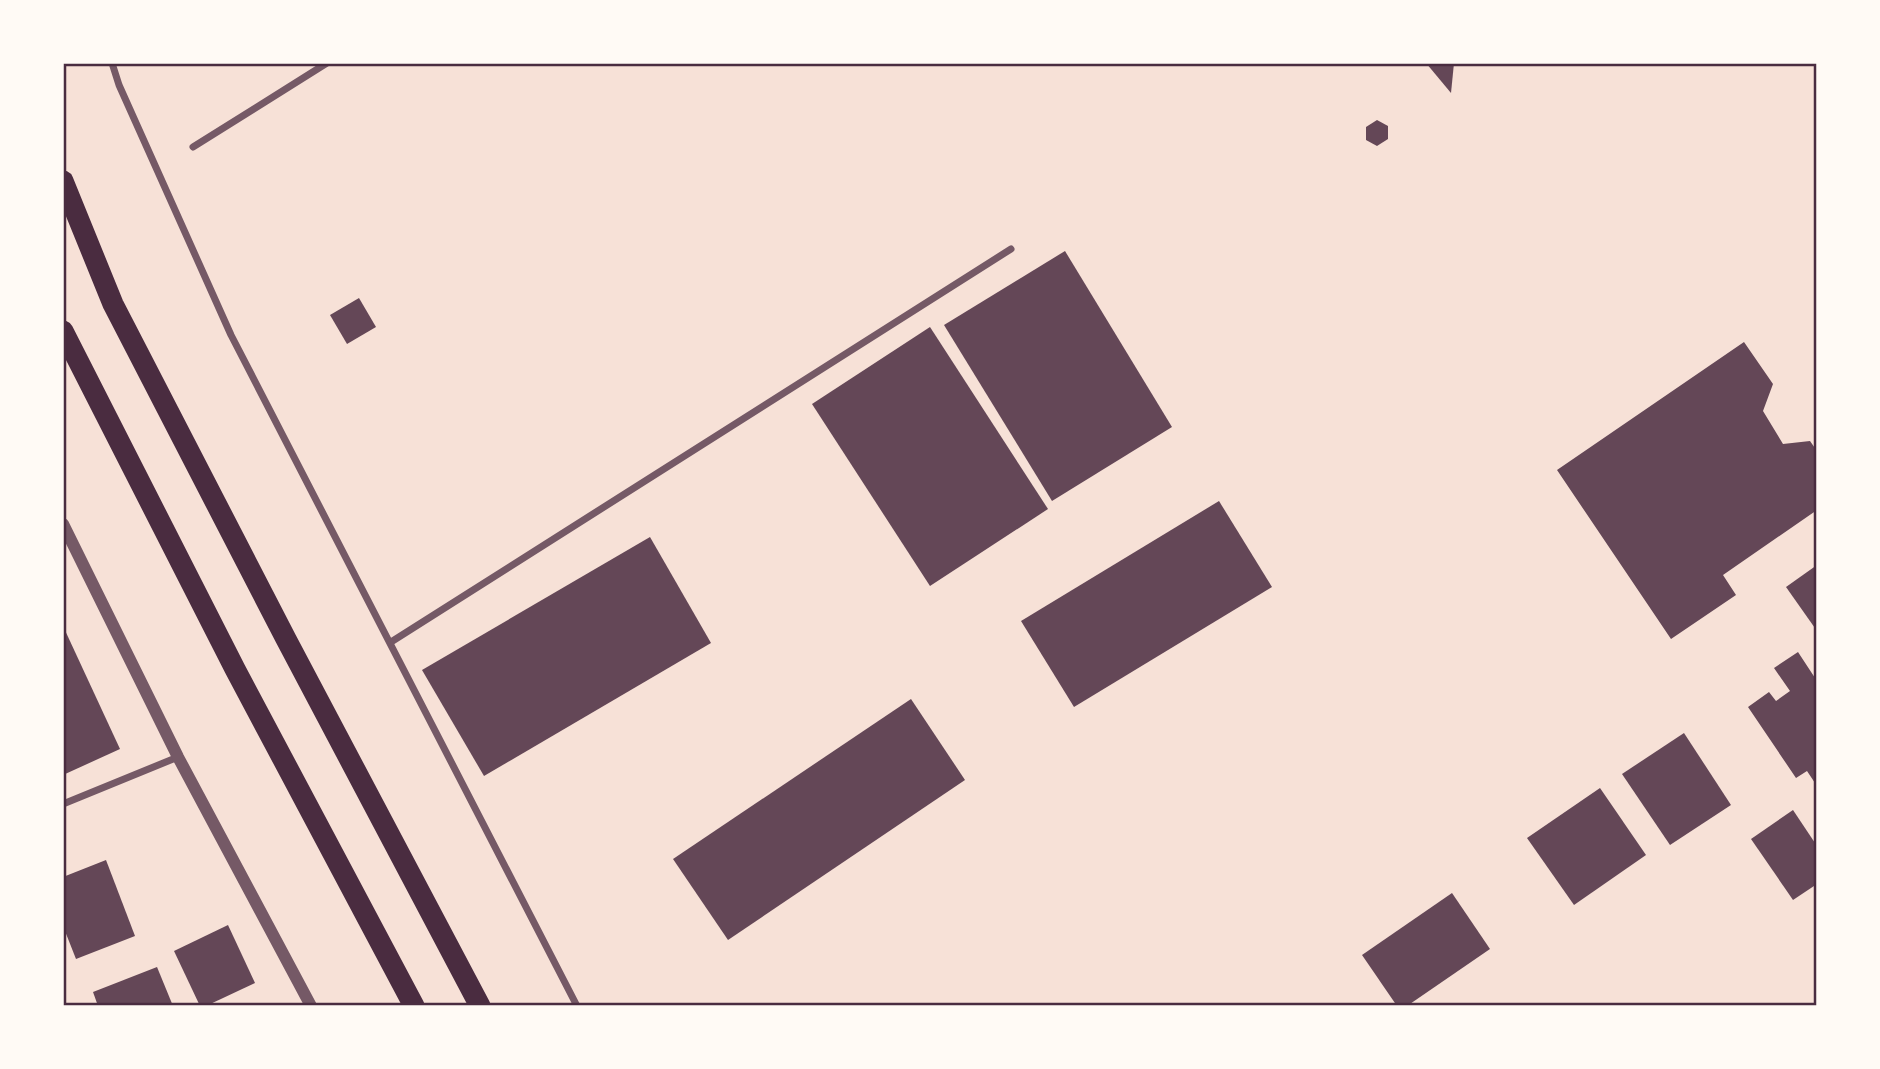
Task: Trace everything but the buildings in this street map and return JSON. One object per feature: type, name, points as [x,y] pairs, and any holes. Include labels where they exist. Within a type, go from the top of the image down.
[{"type":"highway","points":[[63,181],[113,304],[480,1006]]},
{"type":"highway","points":[[63,331],[234,669],[414,1006]]},
{"type":"street","points":[[112,63],[119,85],[231,335],[578,1006]]},
{"type":"street","points":[[194,147],[327,63]]},
{"type":"street","points":[[391,642],[1011,249]]},
{"type":"street","points":[[63,524],[178,757],[311,1006]]},
{"type":"street","points":[[63,804],[178,757]]}]
